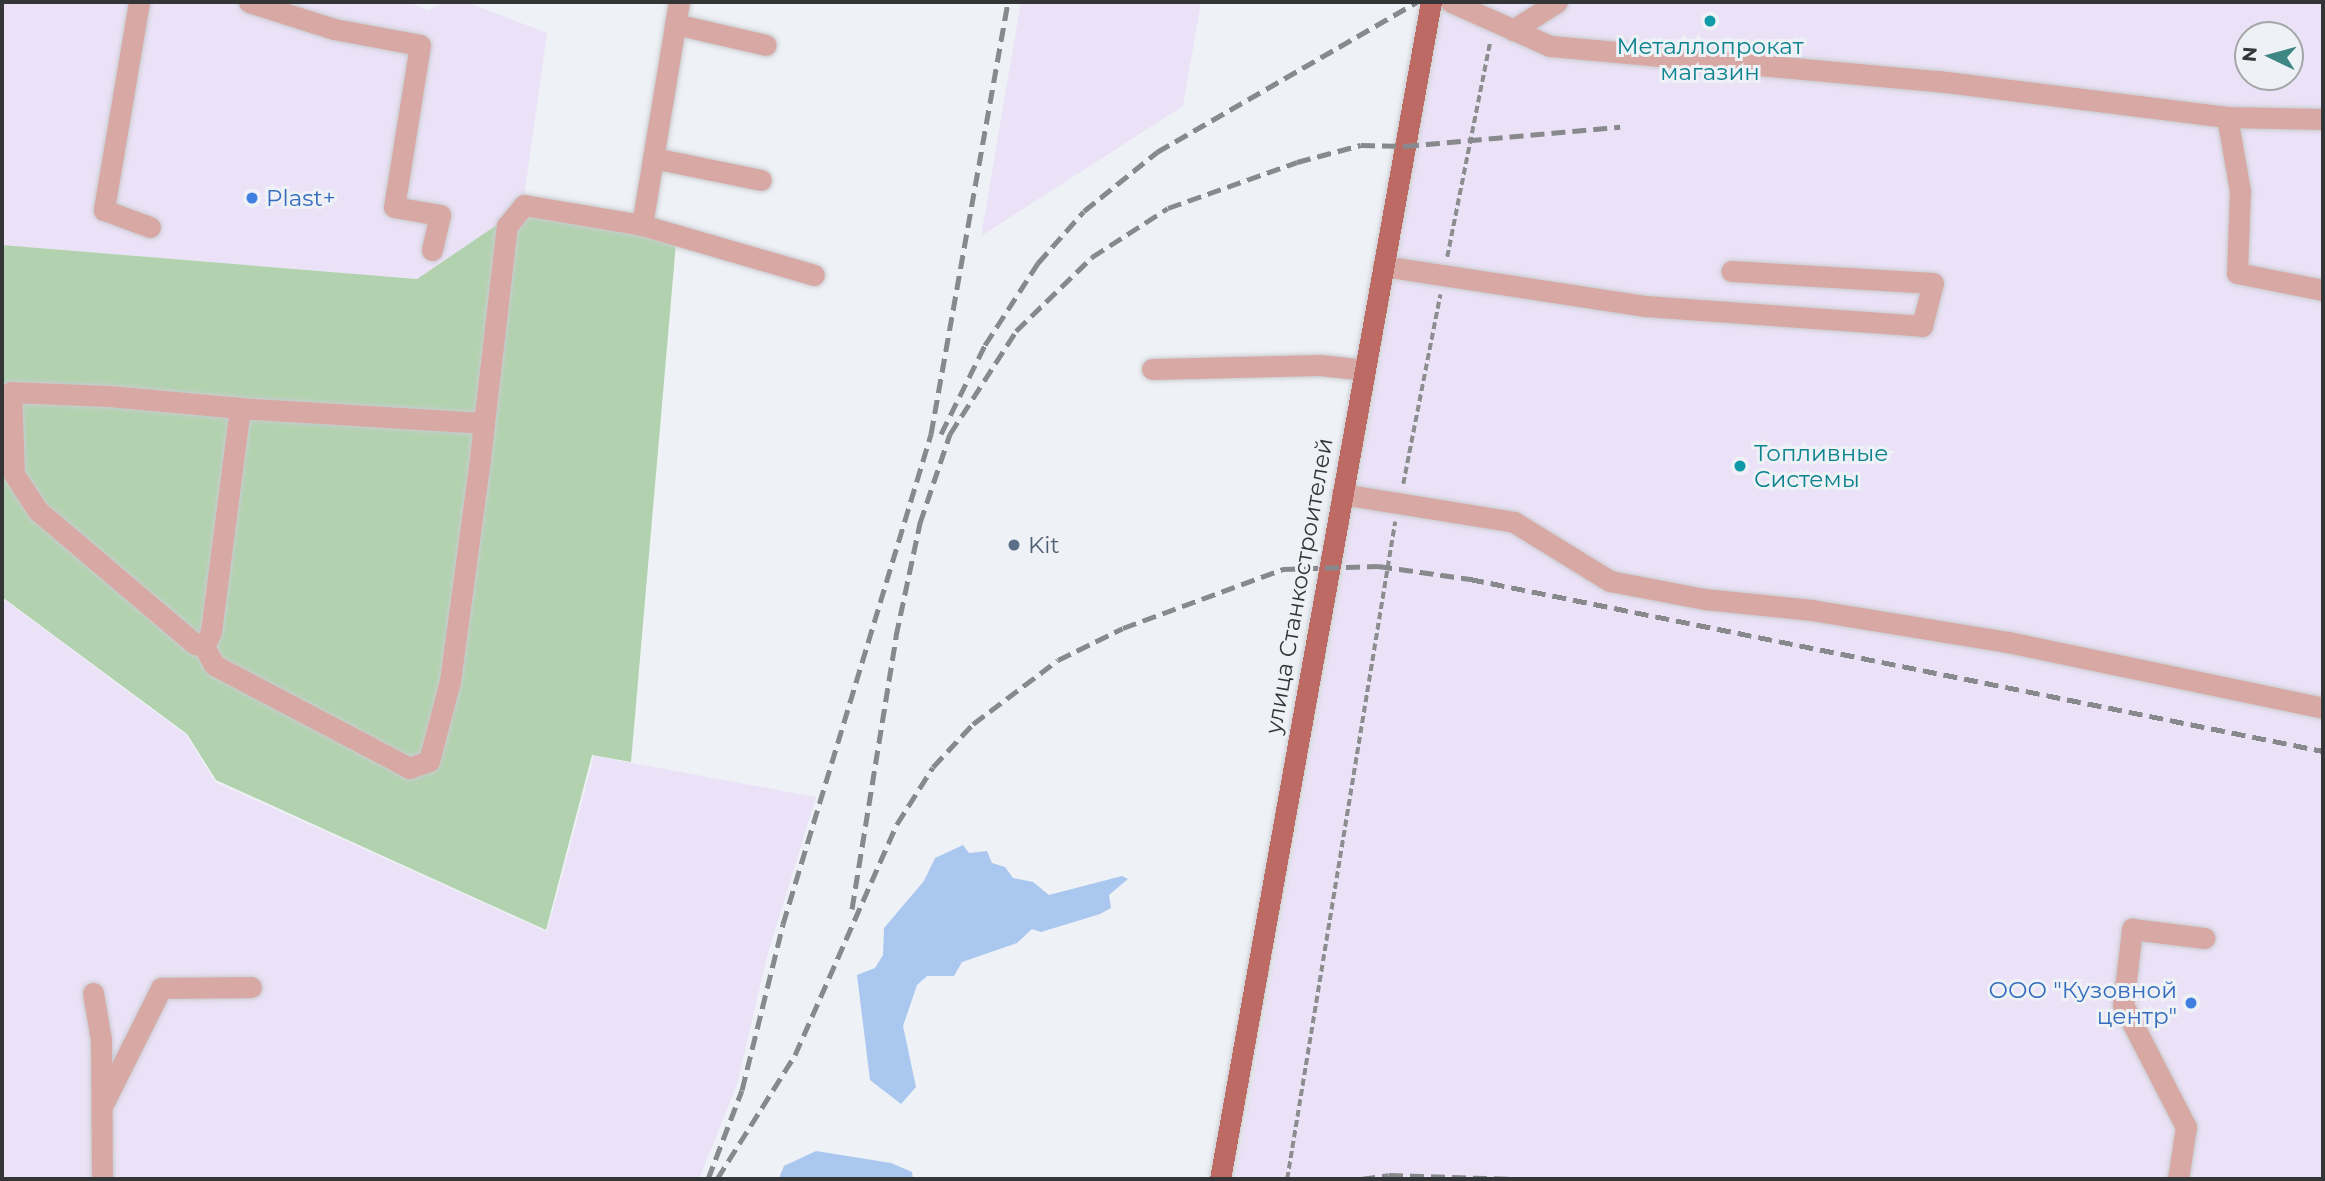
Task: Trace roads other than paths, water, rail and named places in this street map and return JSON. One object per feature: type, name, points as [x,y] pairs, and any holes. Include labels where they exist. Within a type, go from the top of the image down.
[{"type":"main road","name":"улица Станкостроителей","points":[[1220,1179],[1431,2]]},
{"type":"street","points":[[139,2],[137,33],[104,210],[150,227]]},
{"type":"street","points":[[249,2],[334,29],[420,45],[394,207],[440,215],[432,250]]},
{"type":"street","points":[[642,225],[679,2]]},
{"type":"street","points":[[1451,2],[1550,46],[1938,81],[2227,117],[2323,119]]},
{"type":"street","points":[[1504,26],[1557,2]]},
{"type":"street","points":[[675,24],[766,45]]},
{"type":"street","points":[[2227,117],[2241,191],[2236,273],[2323,290]]},
{"type":"street","points":[[653,158],[761,180]]},
{"type":"street","points":[[484,423],[11,392],[14,474],[38,511],[195,644],[204,646],[215,665],[308,718],[409,768],[429,761],[450,681],[484,423],[507,226],[524,205],[642,225],[814,275]]},
{"type":"street","points":[[1383,266],[1645,306],[1922,326],[1933,283],[1731,271]]},
{"type":"street","points":[[1153,369],[1320,365],[1365,370]]},
{"type":"street","points":[[204,646],[211,632],[240,408]]},
{"type":"street","points":[[1342,494],[1514,522],[1610,581],[1704,599],[1812,610],[2008,642],[2323,708]]},
{"type":"street","points":[[2178,1179],[2186,1127],[2123,1005],[2127,967],[2132,929],[2204,938]]},
{"type":"street","points":[[102,1106],[161,988],[251,987]]},
{"type":"street","points":[[93,993],[101,1040],[102,1179]]},
{"type":"water","points":[[963,845],[969,853],[987,851],[992,863],[1005,867],[1013,878],[1033,882],[1049,895],[1122,876],[1128,879],[1109,895],[1111,908],[1100,914],[1041,932],[1032,929],[1017,943],[962,962],[954,976],[927,976],[917,985],[903,1026],[916,1087],[901,1104],[870,1080],[857,975],[875,968],[883,955],[884,928],[924,881],[935,858]]},
{"type":"water","points":[[816,1151],[891,1163],[912,1172],[913,1179],[779,1178],[784,1166]]},
{"type":"railway","points":[[708,1179],[742,1090],[783,924],[931,434],[1008,2]]},
{"type":"railway","points":[[941,434],[985,345],[1038,263],[1084,211],[1157,152],[1417,2]]},
{"type":"railway","points":[[852,909],[896,636],[920,523],[950,434],[1016,331],[1092,257],[1168,208],[1297,162],[1361,145],[1405,146],[1620,127]]},
{"type":"railway","points":[[717,1179],[795,1055],[897,824],[933,767],[973,724],[1058,660],[1123,628],[1283,569],[1378,566],[1470,579],[2323,751]]},
{"type":"railway","points":[[1361,1179],[1389,1175],[1516,1179]]},
{"type":"place","name":"Металлопрокат магазин","points":[[1710,21]]},
{"type":"place","name":"Plast+","points":[[252,198]]},
{"type":"place","name":"Топливные Системы","points":[[1740,466]]},
{"type":"place","name":"Kit","points":[[1014,545]]},
{"type":"place","name":"ООО \"Кузовной центр\"","points":[[2191,1003]]}]
